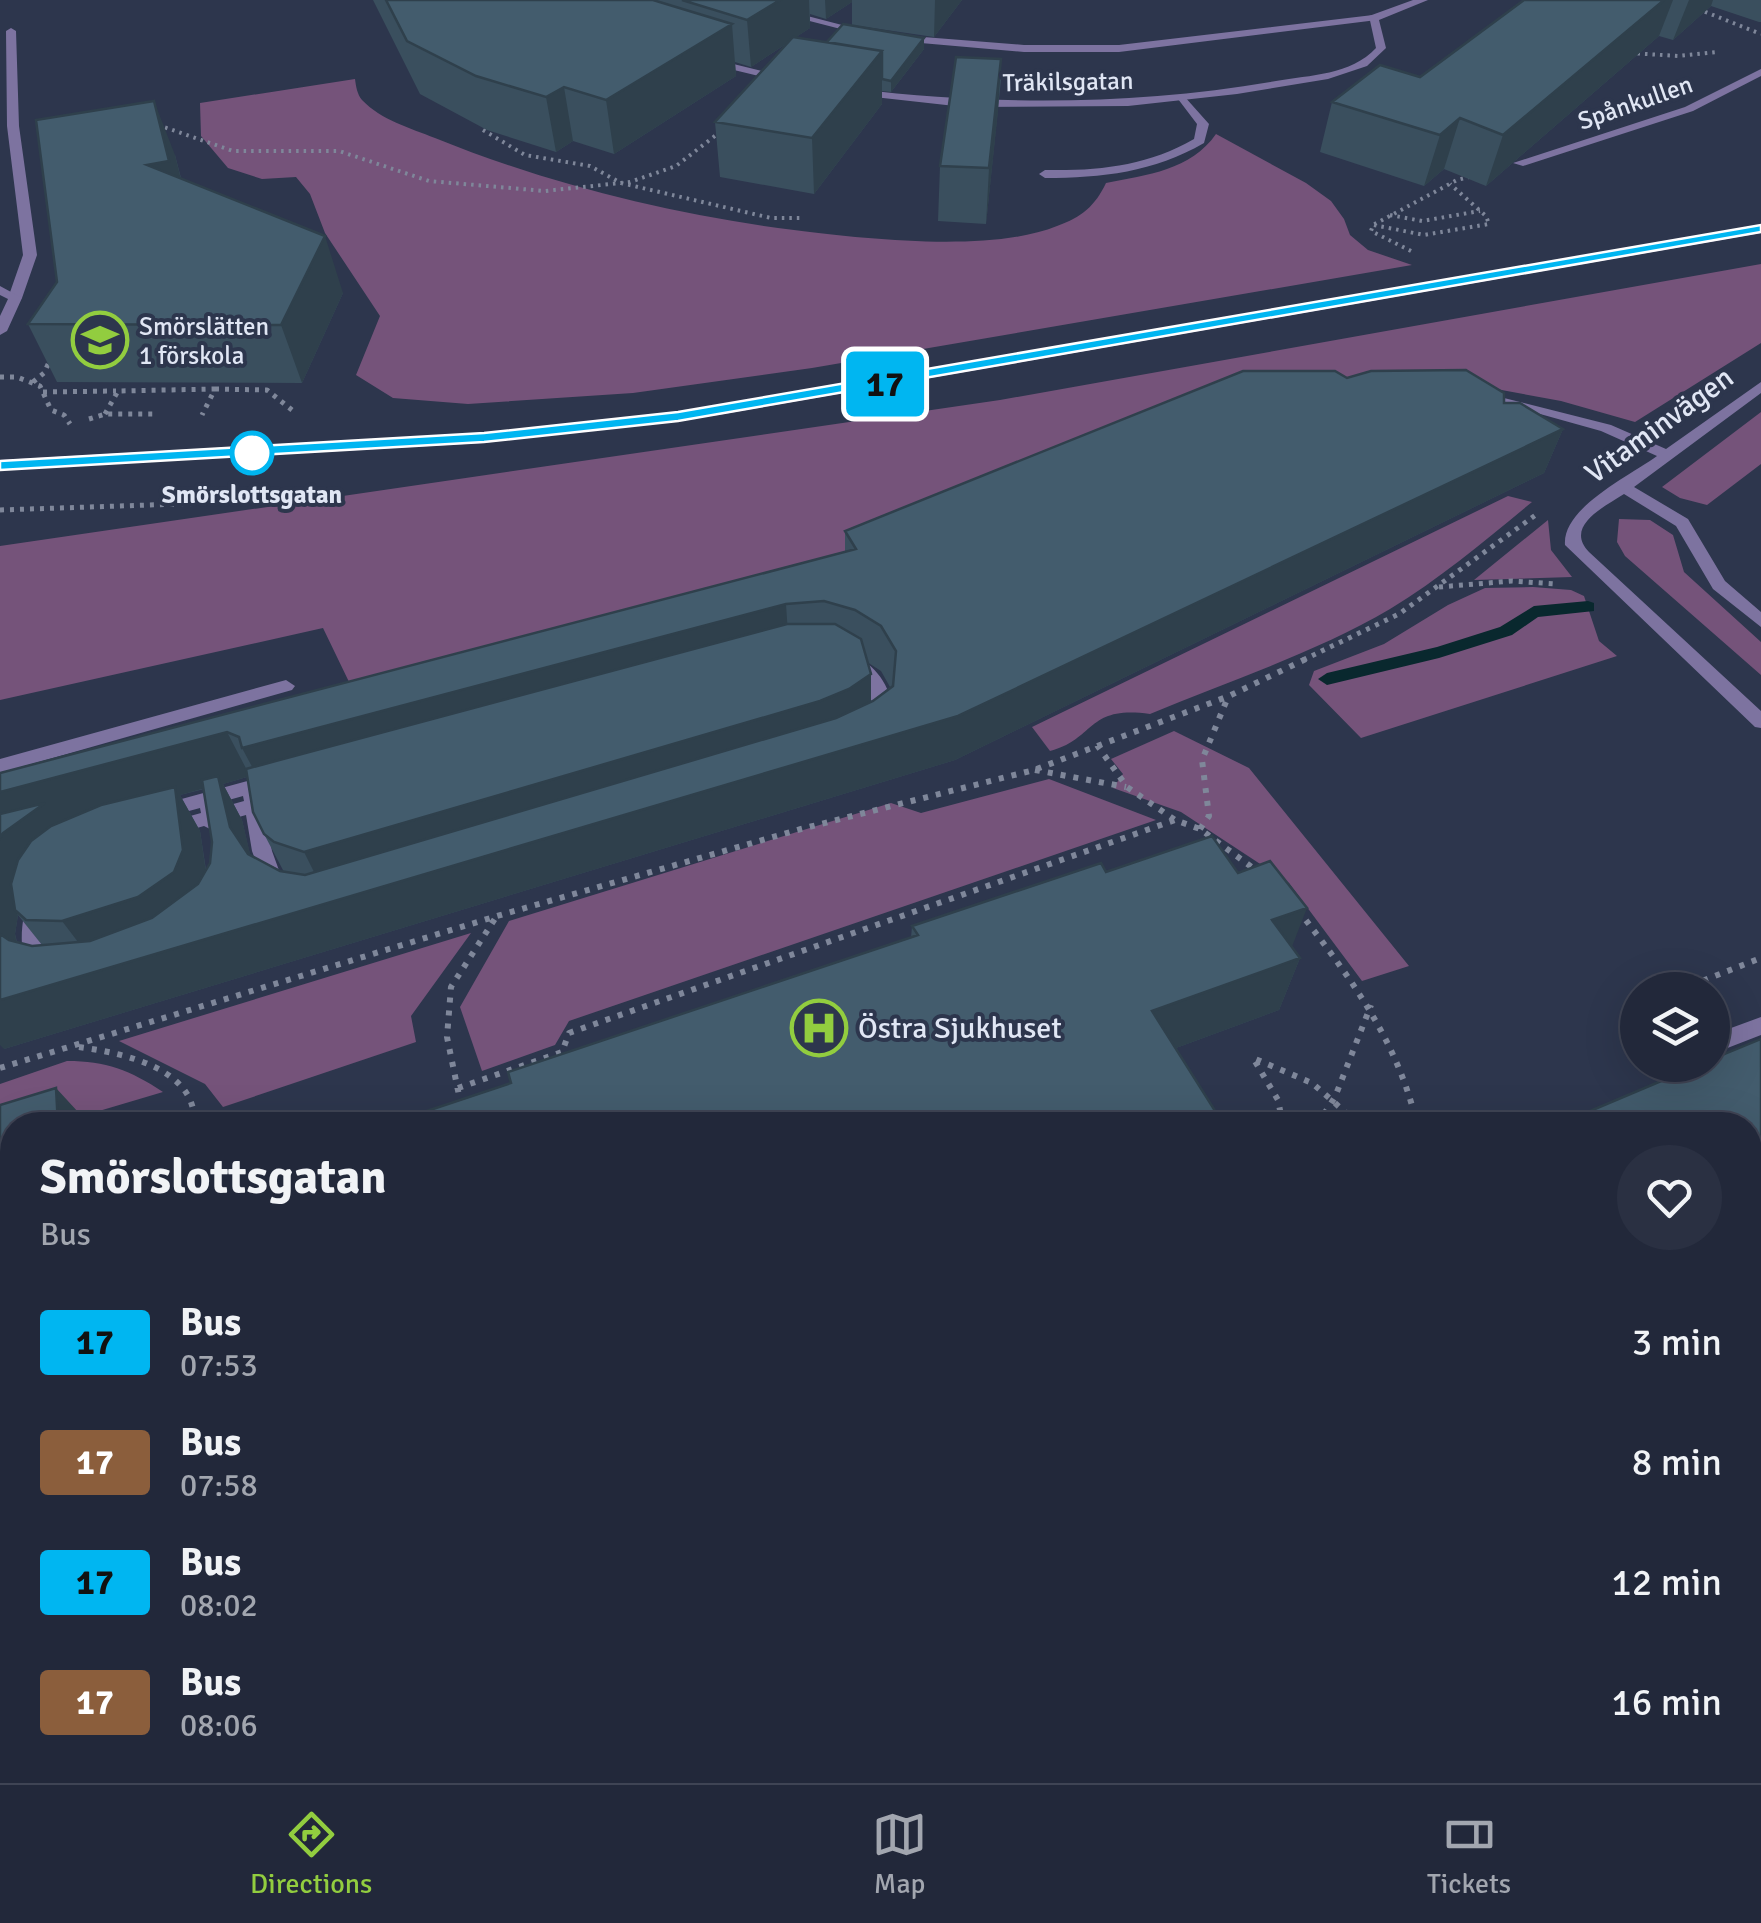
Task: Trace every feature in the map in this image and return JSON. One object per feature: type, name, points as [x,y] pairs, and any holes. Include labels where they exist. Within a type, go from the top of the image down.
[{"type":"street","points":[[733,0],[870,34]]},
{"type":"street","points":[[885,36],[1100,49],[1194,42],[1330,19],[1373,18],[1423,0]]},
{"type":"street","name":"Träkilsgatan","points":[[850,91],[1000,104],[1101,105],[1184,99],[1303,80],[1374,59],[1382,48],[1373,18]]},
{"type":"street","points":[[0,331],[30,255],[13,126],[12,31]]},
{"type":"street","points":[[694,57],[795,82]]},
{"type":"street","name":"Spånkullen","points":[[1519,163],[1689,109],[1761,72]]},
{"type":"street","points":[[1045,174],[1135,170],[1176,156],[1200,141],[1204,124],[1184,99]]},
{"type":"street","points":[[0,465],[387,445],[678,416],[1761,229]]},
{"type":"street","points":[[0,290],[15,298]]},
{"type":"street","name":"Vitaminvägen","points":[[1761,386],[1585,512],[1572,531],[1573,544],[1612,584],[1761,722]]},
{"type":"street","points":[[1486,399],[1606,428],[1668,455]]},
{"type":"street","points":[[1526,428],[1558,415]]},
{"type":"street","points":[[1624,487],[1682,523],[1719,584],[1761,621]]},
{"type":"street","points":[[839,655],[859,664],[871,676],[884,706],[884,722],[867,737]]},
{"type":"street","points":[[0,766],[286,686]]},
{"type":"street","points":[[290,796],[153,824],[208,799],[251,788],[271,883],[296,902]]},
{"type":"street","points":[[208,799],[216,849]]},
{"type":"street","points":[[47,883],[29,922],[31,942],[37,960],[46,970],[57,974]]},
{"type":"street","points":[[1730,1037],[1761,1026]]},
{"type":"path","points":[[1692,6],[1761,34]]},
{"type":"path","points":[[1621,51],[1663,56],[1722,51]]},
{"type":"path","points":[[147,121],[232,152],[339,151],[430,181],[544,191],[621,183],[676,166],[723,129]]},
{"type":"path","points":[[483,130],[532,157],[597,165],[621,183],[771,218],[804,218]]},
{"type":"path","points":[[1424,255],[1378,238],[1372,231],[1373,225],[1450,184],[1519,163]]},
{"type":"path","points":[[1373,225],[1424,235],[1489,224],[1450,184]]},
{"type":"path","points":[[1389,215],[1422,220],[1480,211]]},
{"type":"path","points":[[32,382],[44,373],[57,345]]},
{"type":"path","points":[[0,376],[32,382],[43,392],[50,410],[70,423],[67,430]]},
{"type":"path","points":[[105,414],[118,390]]},
{"type":"path","points":[[202,414],[215,390]]},
{"type":"path","points":[[43,392],[267,390],[294,411]]},
{"type":"path","points":[[0,1068],[497,916],[801,829],[1034,770],[1229,696],[1399,614],[1558,497],[1585,512]]},
{"type":"path","points":[[1438,587],[1512,580],[1612,584]]},
{"type":"path","points":[[1200,829],[1209,816],[1202,760],[1229,696]]},
{"type":"path","points":[[1098,744],[1127,787],[1175,820],[1200,829],[1268,879]]},
{"type":"path","points":[[1034,770],[1127,787]]},
{"type":"path","points":[[458,1088],[562,1052],[569,1032],[1175,820]]},
{"type":"path","points":[[1293,904],[1371,1005],[1413,1099],[1415,1112]]},
{"type":"path","points":[[463,1112],[447,1036],[451,987],[497,916]]},
{"type":"path","points":[[1725,972],[1761,958]]},
{"type":"path","points":[[1326,1112],[1336,1097],[1371,1005]]},
{"type":"path","points":[[73,1046],[116,1052],[167,1078],[187,1094],[193,1112]]},
{"type":"path","points":[[1280,1112],[1278,1100],[1253,1058],[1295,1071],[1336,1097],[1349,1112]]},
{"type":"shaded area","points":[[355,79],[362,100],[387,118],[522,170],[611,196],[703,216],[891,240],[964,242],[1030,234],[1057,226],[1087,210],[1106,183],[1181,163],[1216,134],[1331,201],[1350,235],[1368,250],[1412,265],[812,368],[633,393],[468,404],[393,398],[356,375],[380,316],[325,233],[310,194],[296,177],[262,179],[228,168],[201,136],[200,103]]},
{"type":"shaded area","points":[[1761,264],[1761,343],[1635,422],[1561,401],[1431,377],[364,713],[323,628],[0,700],[0,546],[1000,400]]},
{"type":"shaded area","points":[[1761,412],[1761,464],[1707,505],[1680,498],[1662,487]]},
{"type":"shaded area","points":[[1508,496],[1532,502],[1427,585],[1332,639],[1150,714],[1114,714],[1065,746],[1050,751],[1032,727]]},
{"type":"shaded area","points":[[1619,519],[1650,520],[1673,535],[1684,572],[1761,642],[1761,675],[1625,556],[1617,542]]},
{"type":"shaded area","points":[[1548,520],[1551,550],[1572,577],[1474,580]]},
{"type":"shaded area","points":[[1485,588],[1571,590],[1584,596],[1599,641],[1617,656],[1361,738],[1309,685],[1314,671],[1384,644],[1448,605]]},
{"type":"shaded area","points":[[1174,731],[1249,768],[1409,966],[1362,981],[1289,883],[1181,812],[1113,788],[1123,774],[1111,759]]},
{"type":"shaded area","points":[[1049,779],[1156,820],[569,1021],[555,1045],[482,1071],[460,1007],[509,921],[891,803],[921,813]]},
{"type":"shaded area","points":[[471,933],[411,1016],[416,1042],[223,1107],[205,1084],[119,1041]]},
{"type":"shaded area","points":[[67,1061],[117,1068],[163,1092],[99,1112],[0,1112],[0,1084]]},
{"type":"building","points":[[386,0],[653,0],[732,24],[606,100],[564,87],[546,97],[476,76],[407,41]]},
{"type":"building","points":[[682,0],[780,0],[747,20]]},
{"type":"building","points":[[1524,0],[1664,0],[1503,135],[1460,118],[1440,135],[1332,102],[1380,65],[1420,77]]},
{"type":"building","points":[[843,24],[924,38],[891,81],[882,79],[882,51],[827,42]]},
{"type":"building","points":[[793,37],[882,51],[812,138],[715,122]]},
{"type":"building","points":[[956,57],[1001,59],[989,168],[940,166]]},
{"type":"building","points":[[154,101],[169,161],[147,165],[325,236],[281,325],[28,324],[57,282],[36,120]]},
{"type":"building","points":[[1466,370],[1504,393],[1504,403],[1520,403],[1563,429],[958,716],[0,1000],[0,934],[32,946],[90,941],[152,918],[198,884],[210,863],[212,842],[202,780],[218,776],[230,827],[248,854],[280,871],[305,875],[836,718],[873,701],[893,686],[896,651],[881,626],[855,610],[824,601],[786,604],[242,748],[239,737],[227,732],[0,792],[0,773],[856,549],[845,531],[1243,371],[1335,371],[1347,378],[1371,371]]},
{"type":"building","points":[[787,624],[835,624],[861,639],[871,674],[820,701],[304,852],[274,842],[264,834],[253,812],[246,769]]},
{"type":"building","points":[[175,787],[183,850],[174,872],[138,897],[62,921],[26,920],[15,910],[11,884],[18,860],[31,841],[51,826],[101,805]]},
{"type":"building","points":[[45,803],[3,833],[0,838],[0,814]]},
{"type":"building","points":[[1212,836],[1238,873],[1270,861],[1307,908],[1272,920],[1300,958],[1152,1011],[1216,1112],[424,1112],[511,1083],[508,1072],[918,935],[912,926],[1101,863],[1106,872]]},
{"type":"building","points":[[1761,1039],[1761,1112],[1588,1112],[1659,1082],[1730,1082],[1730,1052]]},
{"type":"building","points":[[56,1088],[57,1112],[0,1112],[0,1105]]},
{"type":"waterway","points":[[1327,679],[1506,631],[1534,612],[1588,607]]},
{"type":"bus line","name":"17","points":[[0,465],[252,453],[600,427],[780,402],[1761,229]]},
{"type":"place","name":"Smörslätten 1 förskola","points":[[100,340]]},
{"type":"place","name":"Smörslottsgatan","points":[[252,453]]},
{"type":"place","name":"Östra Sjukhuset","points":[[819,1028]]}]
